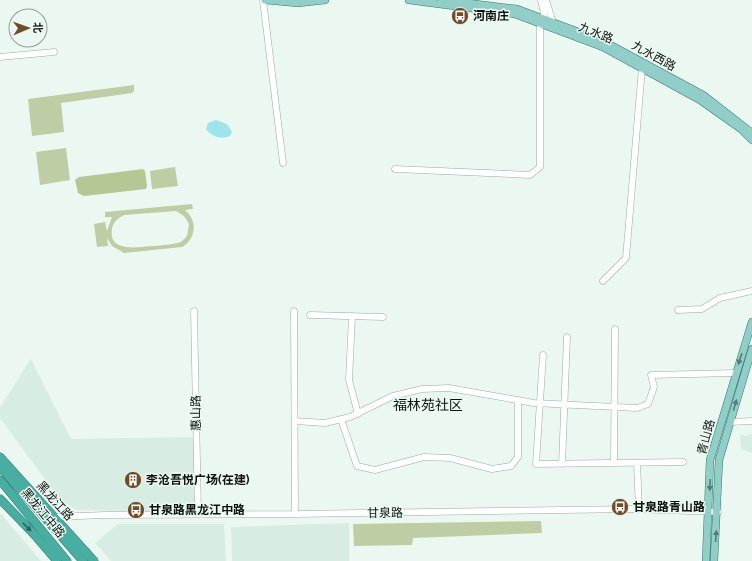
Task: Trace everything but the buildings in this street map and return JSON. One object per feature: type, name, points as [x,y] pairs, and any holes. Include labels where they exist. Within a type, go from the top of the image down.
[{"type":"highway","points":[[0,458],[29,500]]},
{"type":"highway","name":"黑龙江路","points":[[0,458],[94,561]]},
{"type":"highway","name":"黑龙江中路","points":[[0,467],[83,561]]},
{"type":"highway","name":"黑龙江中路","points":[[0,480],[48,535],[67,561]]},
{"type":"highway","points":[[0,485],[14,496]]},
{"type":"highway","name":"黑龙江中路","points":[[0,499],[34,534],[57,561]]},
{"type":"main road","points":[[264,0],[298,3],[325,0]]},
{"type":"main road","name":"九水路","points":[[410,0],[516,14],[547,24],[603,47],[700,100],[741,129],[752,140]]},
{"type":"main road","name":"九水西路","points":[[442,0],[517,9],[547,24],[605,42],[703,95],[752,133]]},
{"type":"main road","name":"青山路","points":[[706,561],[710,460],[735,373],[752,322]]},
{"type":"main road","name":"青山路","points":[[714,561],[718,512],[719,460],[752,349]]},
{"type":"street","points":[[264,0],[283,163]]},
{"type":"street","points":[[541,0],[547,24]]},
{"type":"street","points":[[395,169],[530,175],[540,167],[547,24],[546,0]]},
{"type":"street","points":[[0,57],[54,52]]},
{"type":"street","points":[[603,281],[626,258],[642,68]]},
{"type":"street","points":[[678,310],[702,309],[720,298],[752,291]]},
{"type":"street","name":"惠山路","points":[[194,311],[198,514]]},
{"type":"street","points":[[294,311],[295,514]]},
{"type":"street","points":[[310,315],[383,317]]},
{"type":"street","points":[[352,316],[349,380],[358,414]]},
{"type":"street","points":[[614,463],[615,329]]},
{"type":"street","points":[[562,464],[567,337]]},
{"type":"street","points":[[543,355],[536,464],[683,462]]},
{"type":"street","points":[[295,420],[325,423],[358,414],[393,396],[422,389],[449,388],[540,403],[637,408],[648,404],[654,387],[651,375],[735,373]]},
{"type":"street","points":[[341,419],[357,466],[374,470],[424,457],[450,458],[492,469],[511,466],[518,457],[518,400]]},
{"type":"street","points":[[730,422],[752,421]]},
{"type":"street","points":[[637,463],[639,509]]},
{"type":"street","name":"甘泉路","points":[[53,517],[639,509],[709,513],[718,512]]},
{"type":"shaded area","points":[[31,359],[71,439],[194,437],[195,503],[190,512],[76,510],[61,501],[0,418],[0,407]]},
{"type":"shaded area","points":[[752,434],[752,453],[741,449],[740,435],[746,436]]},
{"type":"shaded area","points":[[1,514],[41,561],[0,561]]},
{"type":"shaded area","points":[[349,523],[349,561],[232,561],[231,527]]},
{"type":"shaded area","points":[[118,524],[224,524],[226,561],[111,561],[95,543]]},
{"type":"green space","points":[[134,85],[134,91],[132,93],[61,103],[64,132],[32,136],[28,99]]},
{"type":"green space","points":[[66,148],[70,180],[40,185],[36,152]]},
{"type":"green space","points":[[175,167],[178,186],[152,189],[150,171]]},
{"type":"green space","points":[[143,169],[145,171],[146,189],[84,196],[78,193],[75,180],[79,177]]},
{"type":"green space","points":[[192,204],[193,209],[185,210],[192,219],[194,230],[193,235],[187,244],[182,247],[124,253],[112,246],[107,238],[108,246],[97,247],[94,224],[105,222],[107,231],[112,217],[105,217],[105,212]],"holes":[[[176,211],[184,216],[189,224],[187,236],[178,243],[125,247],[115,242],[112,237],[113,224],[124,215]]]},
{"type":"green space","points":[[541,521],[542,533],[413,538],[412,545],[354,546],[353,524]]},
{"type":"water","points":[[216,120],[227,124],[232,132],[230,136],[223,138],[213,135],[206,129],[208,123]]},
{"type":"place","name":"河南庄","points":[[460,16]]},
{"type":"place","name":"李沧吾悦广场(在建)","points":[[133,480]]},
{"type":"place","name":"甘泉路青山路","points":[[620,507]]},
{"type":"place","name":"甘泉路黑龙江中路","points":[[136,510]]},
{"type":"district","name":"福林苑社区","points":[[428,405]]}]
